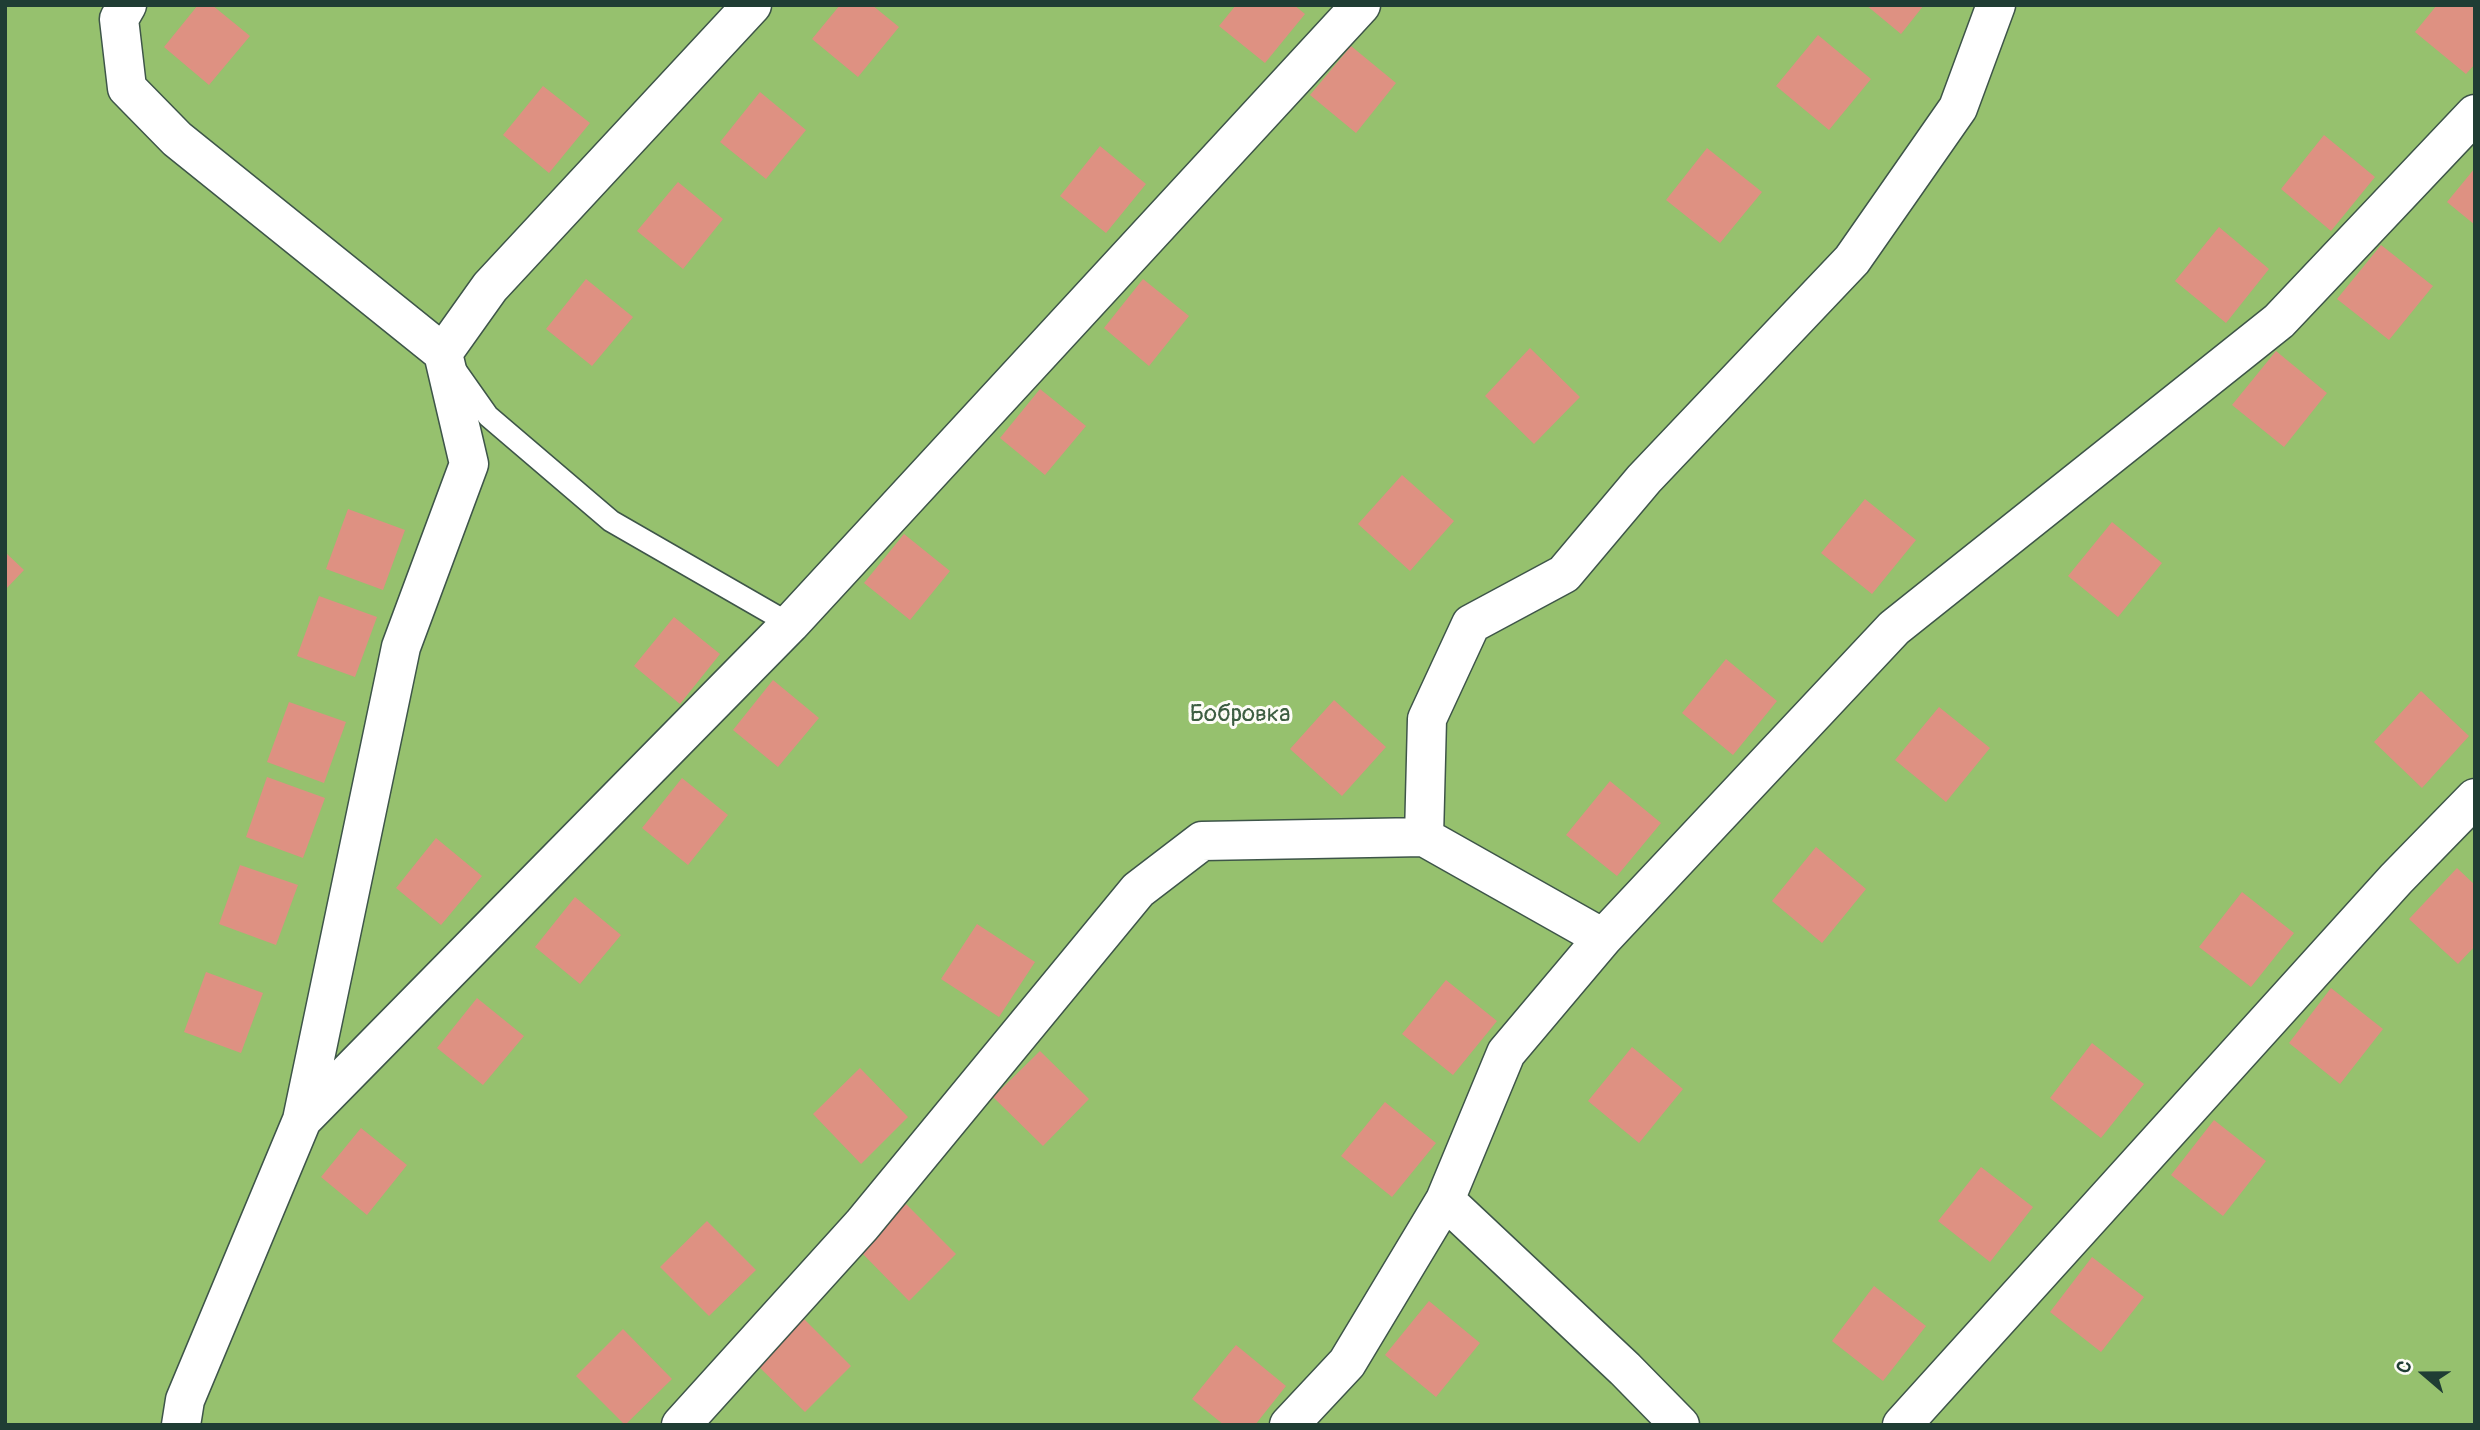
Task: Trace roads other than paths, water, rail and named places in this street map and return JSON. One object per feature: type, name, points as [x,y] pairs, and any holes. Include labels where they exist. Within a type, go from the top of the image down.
[{"type":"street","points":[[127,5],[119,19],[127,88],[177,139],[443,353],[469,464],[401,647],[302,1120],[185,1400],[181,1425]]},
{"type":"street","points":[[443,353],[490,287],[752,5]]},
{"type":"street","points":[[302,1120],[790,624],[1361,5]]},
{"type":"street","points":[[1424,837],[1427,719],[1471,624],[1564,574],[1644,479],[1852,260],[1958,108],[1996,5]]},
{"type":"street","points":[[1289,1425],[1347,1363],[1445,1200],[1506,1053],[1603,938],[1894,628],[2279,321],[2475,114]]},
{"type":"street","points":[[1902,1425],[2396,879],[2475,798]]},
{"type":"street","points":[[681,1425],[862,1225],[1138,890],[1202,841],[1424,837],[1603,938]]},
{"type":"street","points":[[1445,1200],[1625,1369],[1679,1425]]},
{"type":"lane","points":[[443,353],[488,416],[611,521],[790,624]]},
{"type":"park label","name":"Бобровка","points":[[1240,715]]}]
